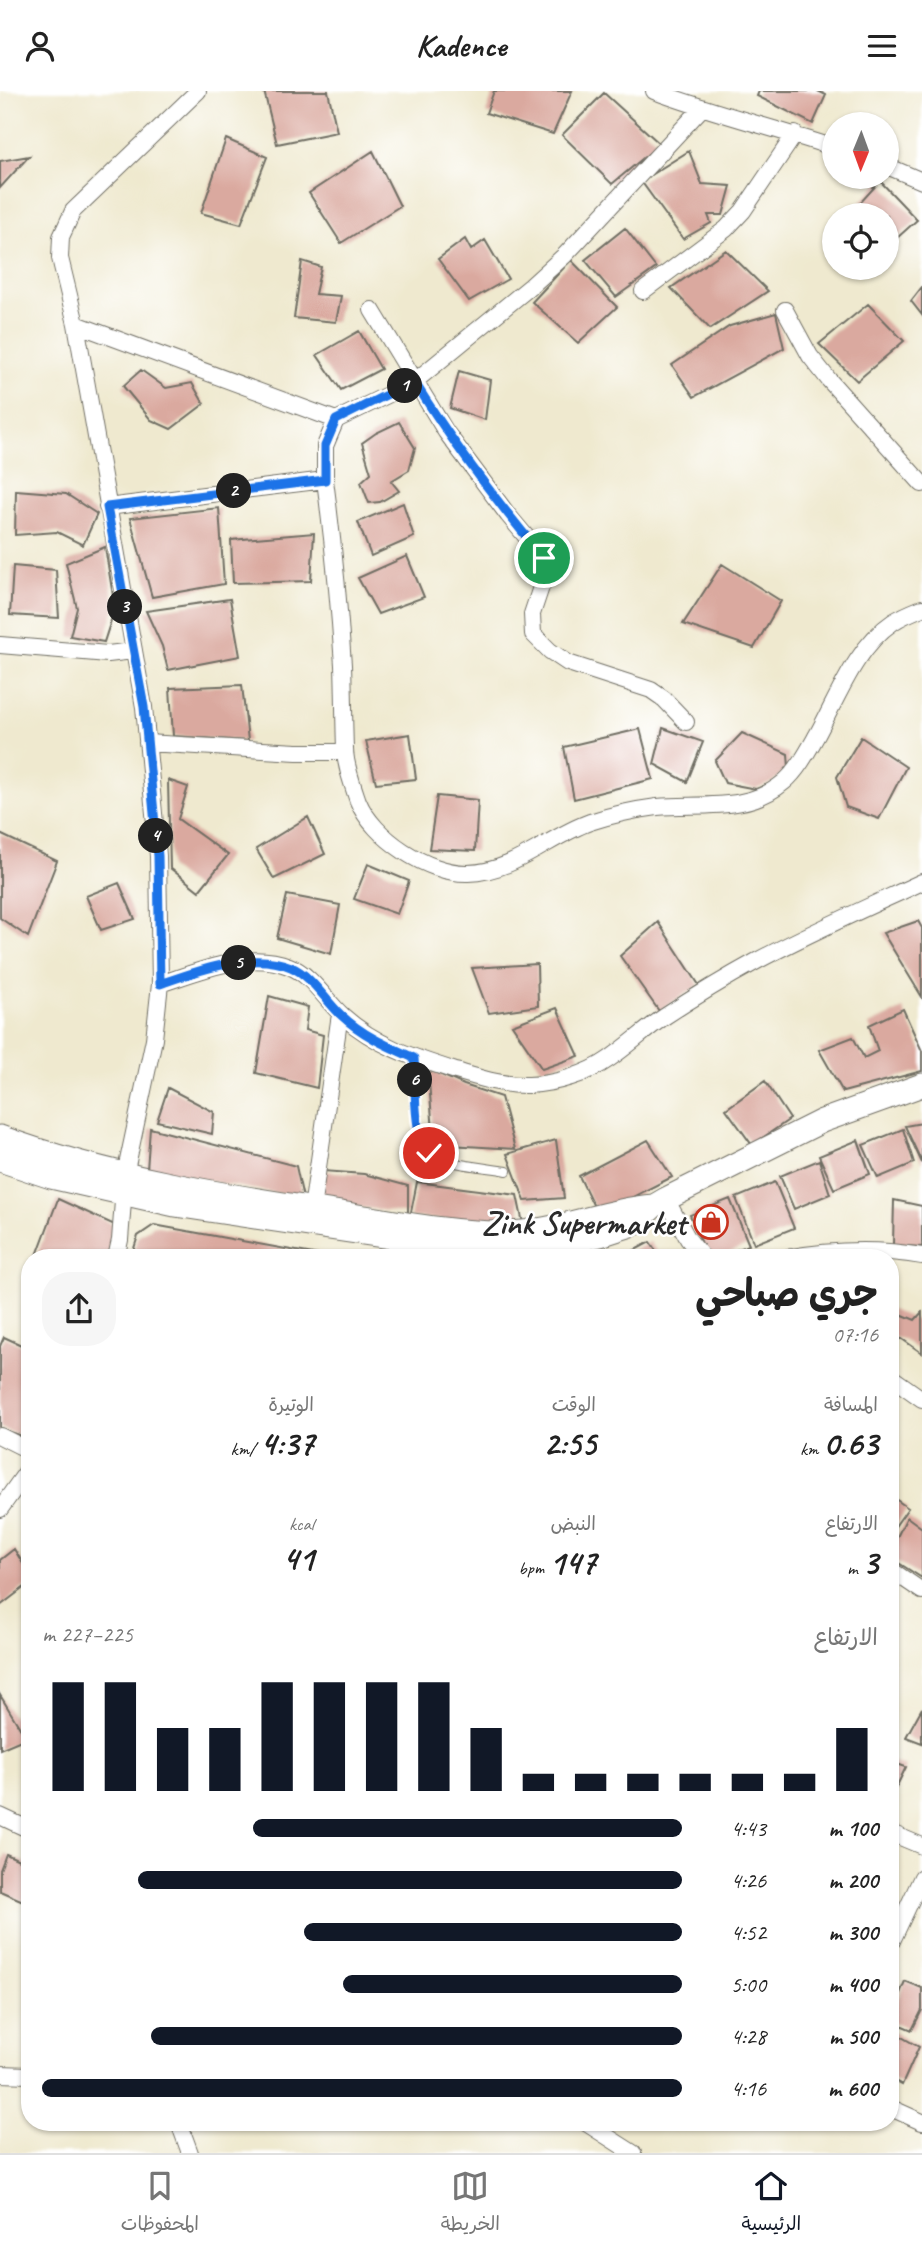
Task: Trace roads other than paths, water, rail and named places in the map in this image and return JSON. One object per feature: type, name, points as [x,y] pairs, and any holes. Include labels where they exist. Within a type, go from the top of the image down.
[{"type":"main road","points":[[530,1249],[600,1235],[634,1224],[660,1203],[822,1121],[922,1086]]},
{"type":"main road","points":[[0,1137],[175,1205],[432,1249]]},
{"type":"main road","points":[[0,1160],[51,1177],[312,1209],[452,1231],[534,1232],[660,1203]]},
{"type":"street","points":[[118,1249],[124,1184],[154,1039],[160,984],[158,856],[144,707],[76,324],[60,258],[61,237],[73,211],[198,91]]},
{"type":"street","points":[[654,91],[672,94],[701,109],[822,143]]},
{"type":"street","points":[[701,109],[565,255],[531,286],[414,381],[336,420],[325,446],[325,480],[343,663],[345,752],[359,803],[387,838],[404,851],[438,868],[468,873],[490,870],[587,823],[628,811],[659,807],[718,806],[764,795],[785,781],[807,753],[851,671],[867,647],[892,623],[922,608]]},
{"type":"street","points":[[643,291],[726,229],[743,211],[795,134]]},
{"type":"street","points":[[900,172],[922,181]]},
{"type":"street","points":[[372,310],[446,432],[476,474],[544,558],[545,575],[532,614],[533,634],[550,651],[568,663],[652,690],[664,698],[686,722]]},
{"type":"street","points":[[785,310],[810,356],[922,484]]},
{"type":"street","points":[[76,324],[336,420]]},
{"type":"street","points":[[107,507],[325,480]]},
{"type":"street","points":[[0,645],[108,653],[133,651]]},
{"type":"street","points":[[147,743],[297,752],[345,752]]},
{"type":"street","points":[[160,984],[226,964],[271,962],[290,966],[306,976],[340,1014],[362,1033],[414,1058],[487,1080],[510,1085],[531,1085],[557,1081],[606,1061],[663,1018],[754,963],[922,881]]},
{"type":"street","points":[[312,1209],[340,1014]]},
{"type":"street","points":[[660,1203],[696,1249]]},
{"type":"street","points":[[899,1253],[922,1256]]},
{"type":"street","points":[[899,1383],[922,1399]]},
{"type":"street","points":[[0,1436],[21,1446]]},
{"type":"street","points":[[0,1509],[21,1480]]},
{"type":"street","points":[[899,1575],[922,1591]]},
{"type":"street","points":[[0,1816],[21,1826]]},
{"type":"street","points":[[899,1836],[922,1846]]},
{"type":"street","points":[[899,1926],[922,1877]]},
{"type":"street","points":[[0,2074],[21,2075]]},
{"type":"street","points":[[899,2112],[922,2122]]},
{"type":"street","points":[[182,2131],[190,2153]]},
{"type":"street","points":[[599,2131],[633,2153]]},
{"type":"lane","points":[[414,1058],[419,1132],[426,1150],[439,1158],[506,1171]]},
{"type":"place","name":"Zink Supermarket","points":[[711,1222]]}]
